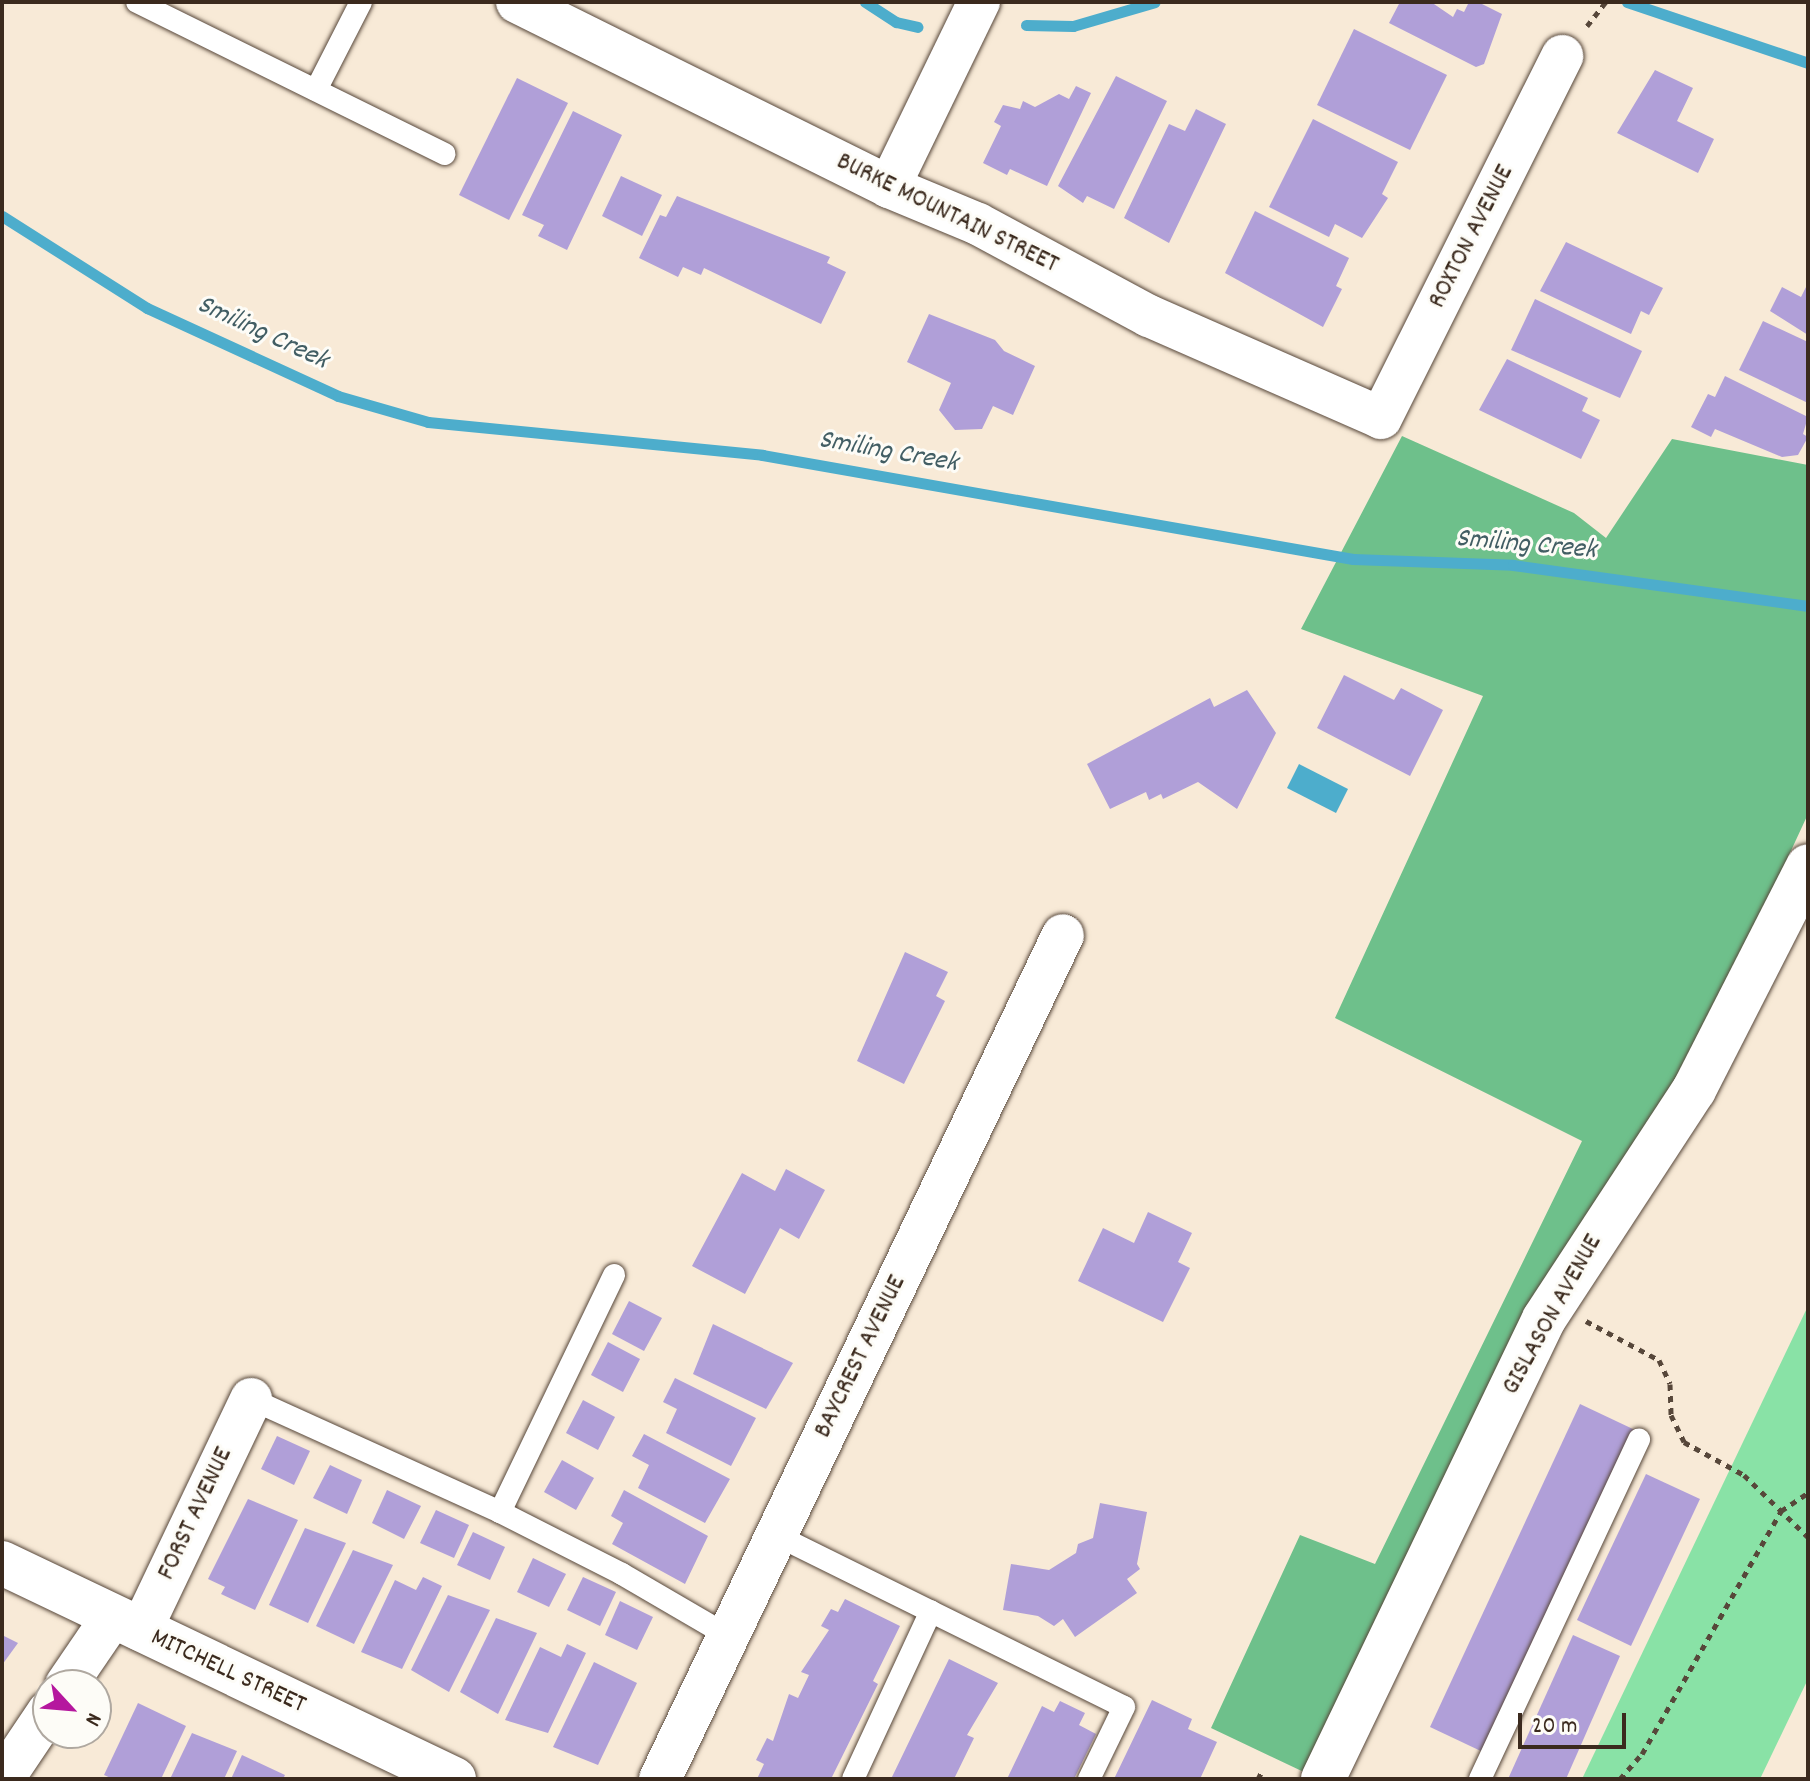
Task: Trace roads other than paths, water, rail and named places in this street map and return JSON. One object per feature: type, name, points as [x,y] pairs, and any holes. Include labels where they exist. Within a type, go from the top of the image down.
[{"type":"street","name":"BURKE MOUNTAIN STREET","points":[[517,2],[889,187],[978,224],[1149,316],[1381,418]]},
{"type":"street","points":[[889,187],[979,2]]},
{"type":"street","name":"ROXTON AVENUE","points":[[1381,418],[1562,56]]},
{"type":"street","name":"GISLASON AVENUE","points":[[1325,1778],[1553,1305],[1694,1090],[1808,866]]},
{"type":"street","name":"BAYCREST AVENUE","points":[[660,1779],[1063,935]]},
{"type":"street","name":"FORST AVENUE","points":[[82,1669],[127,1623],[251,1399]]},
{"type":"street","name":"MITCHELL STREET","points":[[2,1563],[454,1779]]},
{"type":"street","points":[[3,1779],[32,1736]]},
{"type":"lane","points":[[137,2],[445,154]]},
{"type":"lane","points":[[316,90],[361,2]]},
{"type":"lane","points":[[500,1512],[614,1275]]},
{"type":"lane","points":[[251,1399],[500,1512],[622,1574],[728,1636]]},
{"type":"lane","points":[[1480,1779],[1639,1439]]},
{"type":"lane","points":[[776,1535],[1124,1707],[1089,1779]]},
{"type":"lane","points":[[853,1779],[931,1611]]},
{"type":"water","points":[[1299,764],[1348,789],[1336,813],[1287,788]]},
{"type":"waterway","points":[[865,2],[896,22],[917,27]]},
{"type":"waterway","points":[[1026,25],[1073,26],[1155,2]]},
{"type":"waterway","points":[[1627,2],[1808,63]]},
{"type":"waterway","name":"Smiling Creek","points":[[2,216],[147,308],[338,396],[428,422],[762,455],[1353,559],[1513,565],[1808,606]]}]
